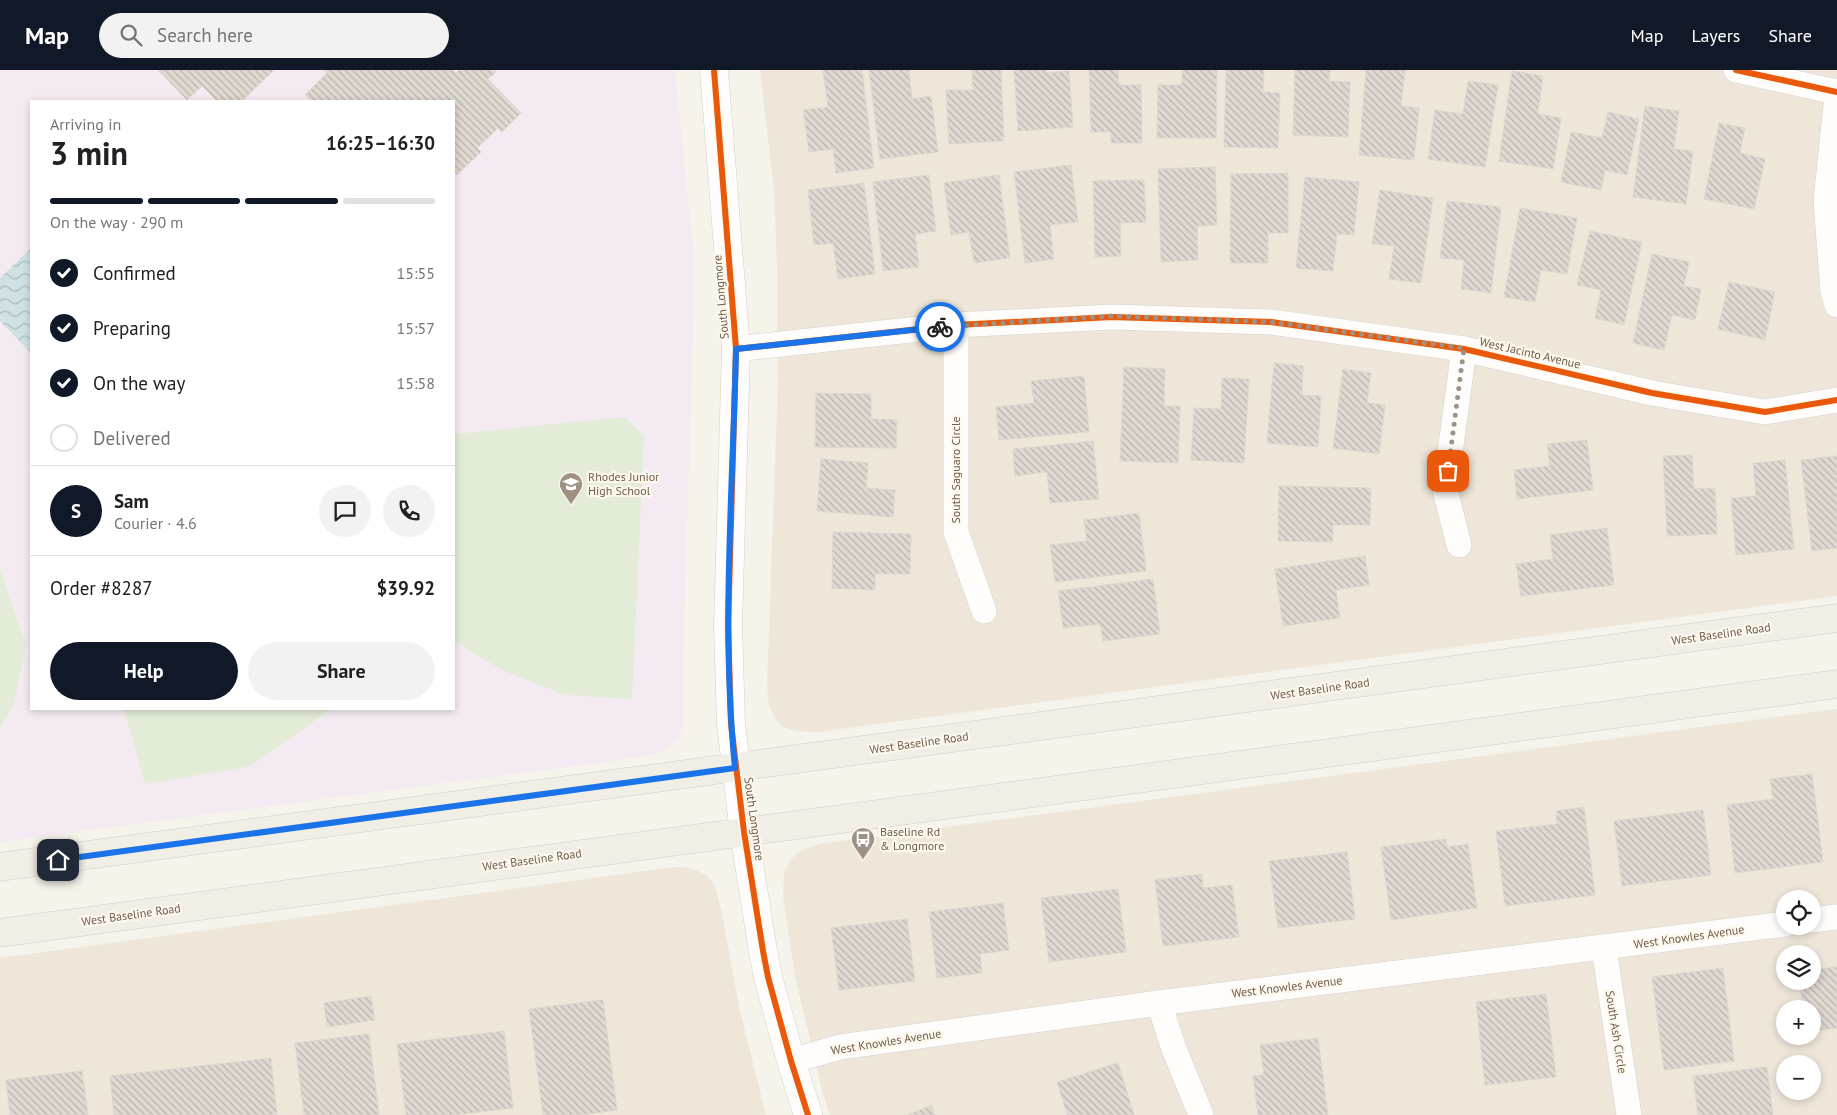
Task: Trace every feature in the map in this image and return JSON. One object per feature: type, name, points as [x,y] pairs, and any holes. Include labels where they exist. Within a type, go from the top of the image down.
[{"type":"main road","name":"West Baseline Road","points":[[0,867],[1837,618]]},
{"type":"main road","name":"West Baseline Road","points":[[0,933],[1837,684]]},
{"type":"street","name":"South Longmore","points":[[714,70],[736,349],[728,626],[731,724],[744,832],[767,968],[791,1061],[808,1115]]},
{"type":"street","points":[[1736,70],[1837,94],[1826,200],[1833,292],[1837,305]]},
{"type":"street","name":"West Jacinto Avenue","points":[[736,349],[956,325],[1112,316],[1271,322],[1464,348],[1652,393],[1766,412],[1837,400]]},
{"type":"street","name":"South Saguaro Circle","points":[[956,325],[956,532],[984,610]]},
{"type":"street","points":[[1459,545],[1445,490],[1464,348]]},
{"type":"street","points":[[1821,919],[1837,917]]},
{"type":"street","name":"West Knowles Avenue","points":[[791,1061],[840,1047],[1159,1003],[1776,925]]},
{"type":"street","name":"South Ash Circle","points":[[1604,948],[1629,1115]]},
{"type":"street","points":[[1159,1003],[1174,1049],[1202,1115]]},
{"type":"shaded area","name":"Rhodes Junior High School","points":[[0,70],[675,70],[695,266],[683,660],[683,727],[676,742],[659,753],[642,757],[0,842]]},
{"type":"shaded area","points":[[760,70],[1837,70],[1837,596],[817,732],[784,728],[775,718],[769,705],[767,687],[778,381],[777,264],[774,191]]},
{"type":"shaded area","points":[[1837,709],[1837,1115],[830,1115],[823,1094],[795,977],[783,895],[784,872],[791,859],[802,850],[818,844]]},
{"type":"shaded area","points":[[675,867],[690,868],[707,875],[715,886],[721,908],[739,1007],[766,1115],[0,1115],[0,958]]},
{"type":"green space","points":[[624,417],[644,436],[632,699],[565,695],[502,670],[455,642],[455,434]]},
{"type":"green space","points":[[0,568],[26,646],[13,706],[0,728]]},
{"type":"green space","points":[[124,710],[330,710],[251,766],[145,784]]},
{"type":"water","points":[[30,249],[30,352],[0,321],[0,278]]},
{"type":"building","points":[[158,70],[274,70],[243,100],[216,100],[202,86],[187,100]]},
{"type":"building","points":[[324,70],[453,70],[456,73],[459,70],[494,70],[496,72],[488,79],[521,113],[502,132],[498,128],[477,148],[481,152],[457,175],[455,172],[455,100],[311,100],[305,95],[327,73]]},
{"type":"building","points":[[823,70],[862,70],[874,168],[836,173],[833,149],[809,152],[803,110],[828,107]]},
{"type":"building","points":[[869,70],[909,70],[912,99],[931,96],[938,152],[880,159]]},
{"type":"building","points":[[972,70],[1001,70],[1004,141],[949,144],[946,90],[973,90]]},
{"type":"building","points":[[1014,70],[1046,70],[1046,73],[1069,71],[1073,127],[1018,131]]},
{"type":"building","points":[[1089,70],[1118,70],[1119,85],[1141,85],[1142,143],[1111,143],[1111,132],[1091,132]]},
{"type":"building","points":[[1182,70],[1217,70],[1216,138],[1157,138],[1158,85],[1182,85]]},
{"type":"building","points":[[1226,70],[1264,70],[1263,92],[1280,93],[1278,148],[1224,147]]},
{"type":"building","points":[[1295,70],[1330,70],[1329,81],[1350,82],[1348,137],[1293,135]]},
{"type":"building","points":[[1366,70],[1405,70],[1401,106],[1419,108],[1414,160],[1359,155]]},
{"type":"building","points":[[1512,71],[1543,76],[1538,114],[1561,118],[1553,169],[1499,161]]},
{"type":"building","points":[[1468,81],[1498,85],[1485,167],[1428,159],[1435,110],[1463,114]]},
{"type":"building","points":[[1645,106],[1679,111],[1674,149],[1693,151],[1686,204],[1633,197]]},
{"type":"building","points":[[1608,112],[1639,119],[1627,175],[1605,170],[1601,190],[1561,182],[1571,132],[1602,138]]},
{"type":"building","points":[[1719,123],[1745,128],[1740,153],[1765,159],[1754,209],[1704,199]]},
{"type":"building","points":[[1071,165],[1078,222],[1050,225],[1054,259],[1025,263],[1014,172]]},
{"type":"building","points":[[1215,167],[1217,225],[1197,226],[1198,260],[1161,262],[1158,169]]},
{"type":"building","points":[[1288,173],[1288,233],[1268,233],[1268,263],[1230,263],[1231,174]]},
{"type":"building","points":[[929,175],[936,231],[915,234],[919,267],[883,271],[873,182]]},
{"type":"building","points":[[999,175],[1010,258],[974,263],[969,232],[951,235],[944,183]]},
{"type":"building","points":[[1305,177],[1359,182],[1354,235],[1337,234],[1333,271],[1296,268]]},
{"type":"building","points":[[1144,180],[1146,222],[1120,223],[1121,256],[1095,257],[1093,181]]},
{"type":"building","points":[[864,183],[875,274],[838,279],[833,243],[814,245],[808,190]]},
{"type":"building","points":[[1380,190],[1433,198],[1421,283],[1389,279],[1394,246],[1372,244]]},
{"type":"building","points":[[1447,201],[1501,207],[1491,293],[1461,289],[1464,260],[1440,258]]},
{"type":"building","points":[[1520,208],[1577,218],[1567,274],[1541,270],[1535,302],[1504,297]]},
{"type":"building","points":[[1590,231],[1642,242],[1624,325],[1595,318],[1601,290],[1577,285]]},
{"type":"building","points":[[1652,254],[1689,262],[1684,286],[1701,289],[1695,320],[1672,315],[1664,350],[1633,343]]},
{"type":"building","points":[[1729,282],[1775,292],[1765,340],[1718,329]]},
{"type":"building","points":[[1274,363],[1303,366],[1302,395],[1321,396],[1318,447],[1267,443]]},
{"type":"building","points":[[1124,367],[1165,369],[1164,406],[1180,406],[1178,463],[1120,461]]},
{"type":"building","points":[[1343,369],[1371,373],[1367,403],[1385,405],[1379,454],[1333,448]]},
{"type":"building","points":[[1084,376],[1089,432],[999,440],[996,407],[1034,403],[1031,381]]},
{"type":"building","points":[[1222,378],[1249,379],[1244,463],[1191,460],[1194,408],[1221,409]]},
{"type":"building","points":[[816,393],[871,394],[871,419],[897,420],[896,448],[815,447]]},
{"type":"building","points":[[1587,440],[1593,490],[1517,499],[1514,470],[1550,466],[1547,444]]},
{"type":"building","points":[[1093,441],[1099,499],[1050,503],[1047,472],[1015,476],[1013,449]]},
{"type":"building","points":[[1692,455],[1694,489],[1715,488],[1717,534],[1667,536],[1663,456]]},
{"type":"building","points":[[1837,456],[1837,548],[1812,551],[1801,460]]},
{"type":"building","points":[[821,459],[868,463],[866,488],[895,490],[893,517],[817,511]]},
{"type":"building","points":[[1785,460],[1794,549],[1736,555],[1731,498],[1756,496],[1753,463]]},
{"type":"building","points":[[1279,486],[1371,488],[1370,525],[1333,525],[1333,542],[1278,541]]},
{"type":"building","points":[[1139,513],[1146,571],[1055,582],[1050,545],[1087,541],[1084,520]]},
{"type":"building","points":[[1607,528],[1614,585],[1521,596],[1516,564],[1553,559],[1550,535]]},
{"type":"building","points":[[833,532],[911,534],[910,574],[875,574],[875,590],[832,588]]},
{"type":"building","points":[[1365,556],[1369,585],[1336,590],[1340,618],[1283,626],[1275,569]]},
{"type":"building","points":[[1153,579],[1160,634],[1103,641],[1100,624],[1063,628],[1058,591]]},
{"type":"building","points":[[1812,774],[1823,862],[1735,873],[1727,805],[1773,799],[1770,779]]},
{"type":"building","points":[[1584,807],[1595,895],[1505,906],[1496,831],[1557,824],[1556,811]]},
{"type":"building","points":[[1703,810],[1711,875],[1622,886],[1614,821]]},
{"type":"building","points":[[1446,839],[1447,847],[1468,844],[1477,908],[1391,920],[1381,847]]},
{"type":"building","points":[[1347,852],[1355,919],[1278,928],[1269,861]]},
{"type":"building","points":[[1202,874],[1203,888],[1232,885],[1239,937],[1163,946],[1155,880]]},
{"type":"building","points":[[1118,889],[1126,952],[1049,962],[1041,898]]},
{"type":"building","points":[[1003,903],[1009,950],[980,954],[982,973],[937,978],[929,912]]},
{"type":"building","points":[[907,919],[915,981],[839,990],[831,928]]},
{"type":"building","points":[[1837,967],[1837,1028],[1821,1030],[1821,1000],[1802,1000],[1801,990],[1821,990],[1821,969]]},
{"type":"building","points":[[1723,968],[1734,1061],[1664,1070],[1652,977]]},
{"type":"building","points":[[1546,994],[1556,1077],[1485,1085],[1476,1002]]},
{"type":"building","points":[[371,996],[375,1020],[327,1027],[324,1003]]},
{"type":"building","points":[[603,1000],[617,1110],[582,1115],[543,1115],[529,1009]]},
{"type":"building","points":[[504,1031],[513,1108],[455,1115],[406,1115],[397,1044]]},
{"type":"building","points":[[369,1034],[379,1115],[304,1115],[295,1043]]},
{"type":"building","points":[[1318,1038],[1328,1115],[1258,1115],[1253,1076],[1264,1075],[1260,1045]]},
{"type":"building","points":[[271,1058],[277,1115],[114,1115],[110,1076]]},
{"type":"building","points":[[1118,1063],[1134,1115],[1067,1115],[1057,1082]]},
{"type":"building","points":[[1767,1067],[1773,1115],[1698,1115],[1693,1076]]},
{"type":"building","points":[[82,1071],[88,1115],[10,1115],[6,1080]]},
{"type":"building","points":[[931,1105],[935,1115],[908,1115]]},
{"type":"cycle path","points":[[714,70],[736,349],[728,626],[731,724],[744,832],[768,977],[808,1115]]},
{"type":"cycle path","points":[[1736,70],[1837,92]]},
{"type":"cycle path","points":[[736,349],[956,325],[1112,317],[1271,322],[1464,349],[1652,393],[1765,412],[1837,400]]},
{"type":"way so far","points":[[940,327],[1112,316],[1271,322],[1464,348],[1448,471]]},
{"type":"place","name":"Rhodes Junior High School","points":[[571,505]]},
{"type":"place","name":"Baseline Rd & Longmore","points":[[863,860]]},
{"type":"route","points":[[58,860],[735,768],[731,724],[728,626],[736,349],[940,327]]}]
